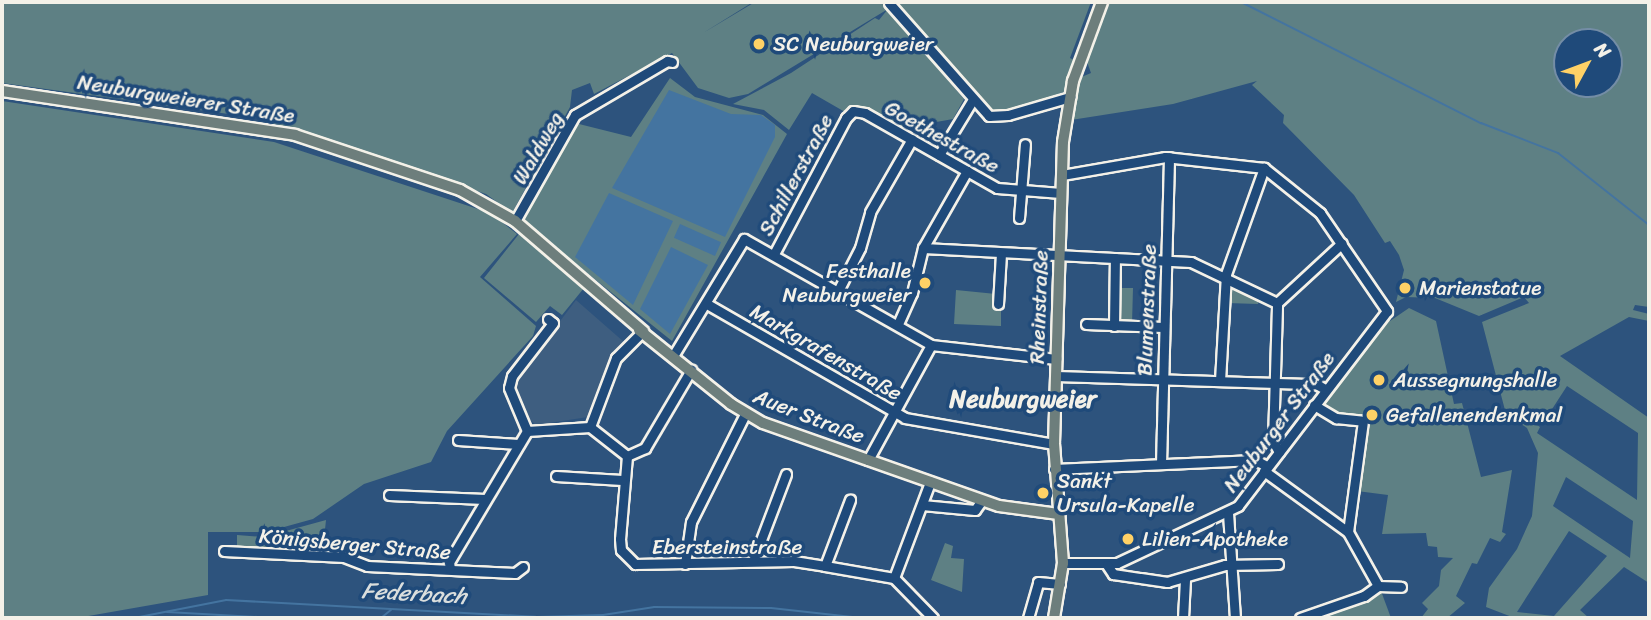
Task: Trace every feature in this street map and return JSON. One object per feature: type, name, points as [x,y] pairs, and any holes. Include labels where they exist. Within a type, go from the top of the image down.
[{"type":"main road","name":"Rheinstraße","points":[[1054,618],[1063,562],[1054,469],[1062,175],[1070,97],[1102,2]]},
{"type":"main road","name":"Neuburgweierer Straße","points":[[2,91],[295,135],[460,190],[515,221]]},
{"type":"main road","name":"Auer Straße","points":[[515,221],[745,414],[982,499],[1058,514]]},
{"type":"street","points":[[889,3],[972,101],[989,116],[996,117],[1070,97]]},
{"type":"street","name":"Waldweg","points":[[515,221],[575,115],[667,61],[672,62]]},
{"type":"street","points":[[939,155],[972,101]]},
{"type":"street","name":"Goethestraße","points":[[850,113],[865,113],[997,188],[1061,193]]},
{"type":"street","name":"Schillerstraße","points":[[774,254],[850,113]]},
{"type":"street","points":[[838,291],[860,248],[870,212],[912,139]]},
{"type":"street","points":[[1019,218],[1025,144]]},
{"type":"street","points":[[1062,175],[1169,158],[1264,168],[1311,205],[1342,243],[1277,303],[1273,441],[1279,452]]},
{"type":"street","name":"Blumenstraße","points":[[1161,464],[1169,158]]},
{"type":"street","points":[[1220,381],[1226,274],[1264,168]]},
{"type":"street","points":[[898,324],[912,293],[923,248],[967,171]]},
{"type":"street","points":[[673,356],[707,304],[741,240],[774,254],[931,345],[1056,359]]},
{"type":"street","name":"Neuburger Straße","points":[[1063,562],[1107,565],[1228,513],[1266,469],[1387,311],[1342,243]]},
{"type":"street","points":[[923,248],[1191,262],[1226,274],[1277,303]]},
{"type":"street","points":[[998,304],[1001,254]]},
{"type":"street","points":[[1114,326],[1115,258]]},
{"type":"street","name":"Markgrafenstraße","points":[[707,304],[905,418],[1054,444]]},
{"type":"street","points":[[527,431],[509,388],[512,376],[553,323],[548,319]]},
{"type":"street","points":[[1086,324],[1163,327]]},
{"type":"street","points":[[590,427],[616,358],[643,331]]},
{"type":"street","points":[[868,460],[931,345]]},
{"type":"street","points":[[527,431],[590,427],[627,456],[645,448],[691,370]]},
{"type":"street","points":[[1056,376],[1316,384],[1325,389]]},
{"type":"street","points":[[1314,405],[1336,418],[1363,421],[1348,532]]},
{"type":"street","points":[[685,564],[691,522],[745,414]]},
{"type":"street","points":[[450,569],[485,499],[527,431]]},
{"type":"street","points":[[458,439],[518,444]]},
{"type":"street","name":"Ebersteinstraße","points":[[627,456],[622,480],[620,539],[626,558],[635,564],[752,561],[825,566],[894,578]]},
{"type":"street","points":[[1054,469],[1255,460],[1348,532],[1378,586]]},
{"type":"street","points":[[752,561],[786,474]]},
{"type":"street","points":[[556,476],[622,480]]},
{"type":"street","points":[[930,482],[894,578],[933,618]]},
{"type":"street","points":[[389,495],[485,499]]},
{"type":"street","name":"Auer Straße","points":[[922,505],[975,510],[982,499]]},
{"type":"street","points":[[825,566],[850,500]]},
{"type":"street","points":[[1228,513],[1235,618]]},
{"type":"street","name":"Königsberger Straße","points":[[224,551],[344,557],[367,566],[515,573],[523,567]]},
{"type":"street","points":[[1107,565],[1113,574],[1130,578],[1185,579],[1231,565],[1278,564]]},
{"type":"street","points":[[1183,618],[1185,579]]},
{"type":"street","points":[[1027,618],[1038,582],[1060,584]]},
{"type":"street","points":[[1300,618],[1364,596],[1378,586],[1401,587]]},
{"type":"shaded area","points":[[669,90],[731,114],[761,115],[775,125],[775,137],[725,237],[612,188]]},
{"type":"shaded area","points":[[609,193],[673,221],[633,305],[575,257]]},
{"type":"shaded area","points":[[680,224],[721,242],[715,256],[674,238]]},
{"type":"shaded area","points":[[671,247],[708,265],[670,334],[640,309]]},
{"type":"shaded area","points":[[576,300],[624,342],[609,360],[588,417],[536,425],[525,416],[514,382]]},
{"type":"green space","points":[[2,2],[753,2],[703,33],[755,2],[1091,2],[1070,58],[1074,60],[1066,91],[1016,110],[990,113],[982,107],[901,9],[893,16],[964,99],[953,119],[903,128],[860,106],[845,112],[812,93],[789,130],[764,110],[733,104],[791,73],[875,18],[879,20],[888,9],[748,94],[729,98],[698,88],[672,53],[594,94],[590,83],[572,90],[570,107],[512,213],[486,194],[257,118],[2,83]]},
{"type":"green space","points":[[1107,2],[1649,2],[1649,307],[1635,305],[1633,310],[1649,314],[1649,321],[1629,317],[1560,356],[1649,418],[1649,583],[1624,567],[1580,610],[1589,618],[1512,617],[1486,607],[1489,588],[1517,549],[1532,516],[1538,453],[1527,428],[1506,414],[1482,322],[1529,303],[1524,297],[1479,316],[1435,298],[1406,297],[1396,302],[1404,270],[1399,255],[1390,241],[1385,243],[1354,195],[1283,123],[1284,115],[1252,85],[1257,81],[1173,104],[1071,120],[1079,78],[1091,73],[1086,59]],"holes":[[[1567,386],[1638,433],[1637,500],[1537,433],[1540,427],[1516,411],[1521,404],[1545,420]],[[1566,477],[1633,521],[1630,558],[1553,506]],[[1569,531],[1607,556],[1554,616],[1517,612]]]},
{"type":"green space","points":[[670,78],[695,97],[763,115],[787,134],[672,341],[522,221],[575,123],[631,137]]},
{"type":"green space","points":[[2,101],[274,142],[490,213],[517,234],[480,277],[536,326],[533,336],[447,431],[431,462],[364,484],[313,519],[266,532],[208,532],[208,595],[77,618],[2,618]]},
{"type":"green space","points":[[519,234],[584,288],[562,315],[550,306],[536,322],[484,278]]},
{"type":"green space","points":[[1232,283],[1259,298],[1258,304],[1227,303]]},
{"type":"green space","points":[[1117,288],[1133,288],[1132,324],[1118,322]]},
{"type":"green space","points":[[956,290],[996,294],[995,310],[1001,311],[1001,326],[954,324]]},
{"type":"green space","points":[[1409,308],[1436,321],[1454,404],[1462,403],[1481,477],[1512,470],[1502,532],[1506,534],[1500,542],[1490,538],[1477,564],[1472,563],[1456,596],[1465,603],[1447,618],[1421,618],[1428,609],[1422,603],[1439,586],[1441,570],[1453,558],[1438,557],[1437,547],[1428,546],[1426,533],[1382,534],[1388,495],[1357,491],[1366,417],[1337,415],[1317,404],[1386,317],[1390,321]]},
{"type":"green space","points":[[326,520],[323,549],[237,550],[237,535],[264,537]]},
{"type":"green space","points":[[945,543],[953,546],[951,558],[964,559],[962,592],[931,580]]},
{"type":"green space","points":[[1381,591],[1391,618],[1330,618],[1327,612]]},
{"type":"waterway","points":[[1241,2],[1481,123],[1558,153],[1649,225]]},
{"type":"waterway","name":"Federbach","points":[[134,618],[226,600],[536,617],[603,615],[654,607],[771,608],[861,618]]},
{"type":"waterway","points":[[381,618],[391,610]]},
{"type":"waterway","points":[[167,612],[274,618]]},
{"type":"place","name":"SC Neuburgweier","points":[[759,44]]},
{"type":"place","name":"Festhalle Neuburgweier","points":[[925,283]]},
{"type":"place","name":"Marienstatue","points":[[1405,288]]},
{"type":"place","name":"Aussegnungshalle","points":[[1379,380]]},
{"type":"place","name":"Gefallenendenkmal","points":[[1372,415]]},
{"type":"place","name":"Sankt Ursula-Kapelle","points":[[1043,493]]},
{"type":"place","name":"Lilien-Apotheke","points":[[1128,539]]},
{"type":"district","name":"Neuburgweier","points":[[1023,400]]}]
